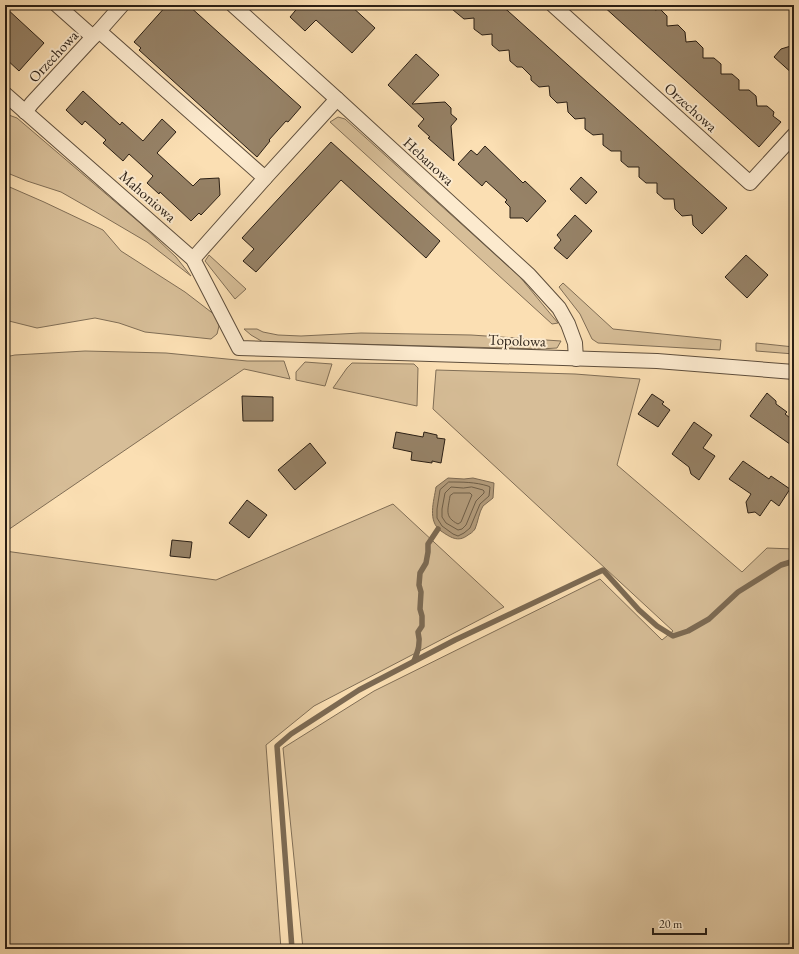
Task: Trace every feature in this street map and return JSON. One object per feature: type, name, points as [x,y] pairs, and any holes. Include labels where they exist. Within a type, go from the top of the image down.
[{"type":"street","points":[[57,5],[96,34],[265,178]]},
{"type":"street","name":"Orzechowa","points":[[25,112],[122,5]]},
{"type":"street","name":"Hebanowa","points":[[233,5],[529,275],[559,308],[568,324],[575,343],[576,359]]},
{"type":"street","name":"Orzechowa","points":[[560,8],[750,183],[794,135]]},
{"type":"street","name":"Mahoniowa","points":[[5,94],[193,259],[238,348]]},
{"type":"street","points":[[193,259],[337,99]]},
{"type":"street","name":"Topolowa","points":[[238,348],[657,362],[794,372]]},
{"type":"shaded area","points":[[6,114],[17,118],[140,223],[176,257],[191,276],[147,242],[61,192],[5,172]]},
{"type":"shaded area","points":[[338,117],[345,119],[520,277],[558,323],[552,324],[330,122]]},
{"type":"shaded area","points":[[5,185],[103,230],[121,251],[185,292],[215,315],[219,326],[217,334],[211,339],[145,332],[119,323],[95,318],[37,328],[5,320]]},
{"type":"shaded area","points":[[209,255],[246,289],[235,299],[205,261]]},
{"type":"shaded area","points":[[563,283],[613,329],[721,340],[720,350],[598,343],[592,339],[580,314],[559,287]]},
{"type":"shaded area","points":[[244,329],[257,329],[263,332],[278,335],[301,336],[361,333],[471,335],[561,341],[557,348],[540,349],[263,342]]},
{"type":"shaded area","points":[[756,343],[794,347],[794,354],[756,351]]},
{"type":"shaded area","points":[[85,351],[166,353],[247,361],[284,361],[290,379],[244,369],[5,532],[5,357],[15,355]]},
{"type":"shaded area","points":[[305,362],[332,364],[325,386],[296,380],[296,372]]},
{"type":"shaded area","points":[[352,363],[414,364],[418,368],[417,406],[333,388]]},
{"type":"shaded area","points":[[436,370],[575,374],[640,379],[617,465],[742,572],[767,548],[794,549],[794,949],[303,949],[283,748],[374,691],[600,579],[662,640],[673,631],[433,409]]},
{"type":"shaded area","points":[[393,504],[504,607],[314,706],[266,745],[281,949],[5,949],[5,551],[216,580]]},
{"type":"water","points":[[448,478],[473,478],[494,483],[493,498],[483,506],[480,511],[475,529],[461,539],[451,537],[441,531],[434,522],[432,510],[436,487]]},
{"type":"building","points":[[167,5],[188,5],[301,107],[269,140],[270,141],[257,157],[139,50],[141,48],[134,42]]},
{"type":"building","points":[[300,5],[350,5],[375,28],[352,53],[316,20],[305,31],[290,17]]},
{"type":"building","points":[[447,5],[503,5],[503,7],[727,208],[702,234],[693,225],[692,215],[682,216],[675,209],[674,199],[664,199],[657,193],[657,183],[646,183],[639,177],[639,167],[628,167],[621,161],[621,151],[611,151],[603,145],[603,134],[593,135],[585,129],[585,118],[575,119],[568,112],[567,102],[557,103],[550,96],[549,86],[539,87],[531,80],[531,76],[522,67],[517,67],[510,61],[509,50],[499,51],[492,45],[492,34],[482,35],[474,29],[474,18],[464,19]]},
{"type":"building","points":[[602,5],[651,5],[655,10],[660,9],[667,16],[667,26],[678,25],[685,32],[686,42],[696,41],[703,48],[703,58],[714,58],[721,64],[721,74],[732,74],[739,80],[739,90],[749,90],[756,96],[757,106],[767,106],[774,112],[773,116],[781,122],[759,147]]},
{"type":"building","points":[[5,7],[44,43],[19,71],[5,58]]},
{"type":"building","points":[[794,45],[794,75],[774,57],[781,49]]},
{"type":"building","points":[[416,54],[439,75],[412,104],[445,102],[451,108],[451,114],[457,119],[451,126],[454,161],[428,138],[430,137],[418,126],[424,119],[388,85]]},
{"type":"building","points":[[83,91],[120,125],[122,122],[143,141],[162,119],[176,132],[157,153],[193,186],[200,179],[219,178],[220,195],[201,215],[199,213],[191,221],[160,192],[159,194],[147,183],[153,176],[129,154],[123,161],[103,143],[106,140],[85,121],[82,125],[66,110]]},
{"type":"building","points":[[331,142],[440,241],[426,258],[341,180],[256,272],[243,261],[254,249],[242,238]]},
{"type":"building","points":[[485,146],[523,183],[525,181],[546,201],[527,222],[523,218],[510,218],[510,207],[505,202],[507,200],[486,181],[482,186],[458,164],[471,150],[477,155]]},
{"type":"building","points":[[581,177],[597,192],[586,204],[570,189]]},
{"type":"building","points":[[575,215],[592,231],[567,259],[554,248],[561,240],[557,235]]},
{"type":"building","points":[[746,255],[768,275],[747,298],[725,277]]},
{"type":"building","points":[[767,393],[776,401],[776,404],[787,412],[785,414],[794,421],[794,447],[750,416]]},
{"type":"building","points":[[652,394],[664,402],[662,404],[670,410],[658,427],[638,414]]},
{"type":"building","points":[[242,396],[273,397],[273,421],[243,421]]},
{"type":"building","points":[[694,422],[712,435],[703,448],[715,456],[699,480],[691,474],[689,467],[672,454]]},
{"type":"building","points":[[396,432],[423,437],[424,432],[437,435],[437,438],[445,439],[441,463],[411,460],[412,452],[393,448]]},
{"type":"building","points":[[310,443],[326,463],[295,490],[278,470]]},
{"type":"building","points":[[743,461],[769,479],[771,476],[790,489],[779,506],[771,500],[760,516],[755,512],[748,513],[746,502],[751,494],[729,479]]},
{"type":"building","points":[[247,500],[267,515],[249,538],[229,523]]},
{"type":"building","points":[[172,540],[192,542],[190,558],[170,556]]},
{"type":"waterway","points":[[414,661],[419,647],[418,632],[422,626],[420,609],[421,592],[419,585],[420,573],[426,563],[428,544],[438,529]]},
{"type":"waterway","points":[[292,949],[277,746],[291,734],[359,690],[455,640],[603,570],[639,610],[657,626],[673,636],[688,631],[709,619],[738,592],[781,565],[794,561]]}]
